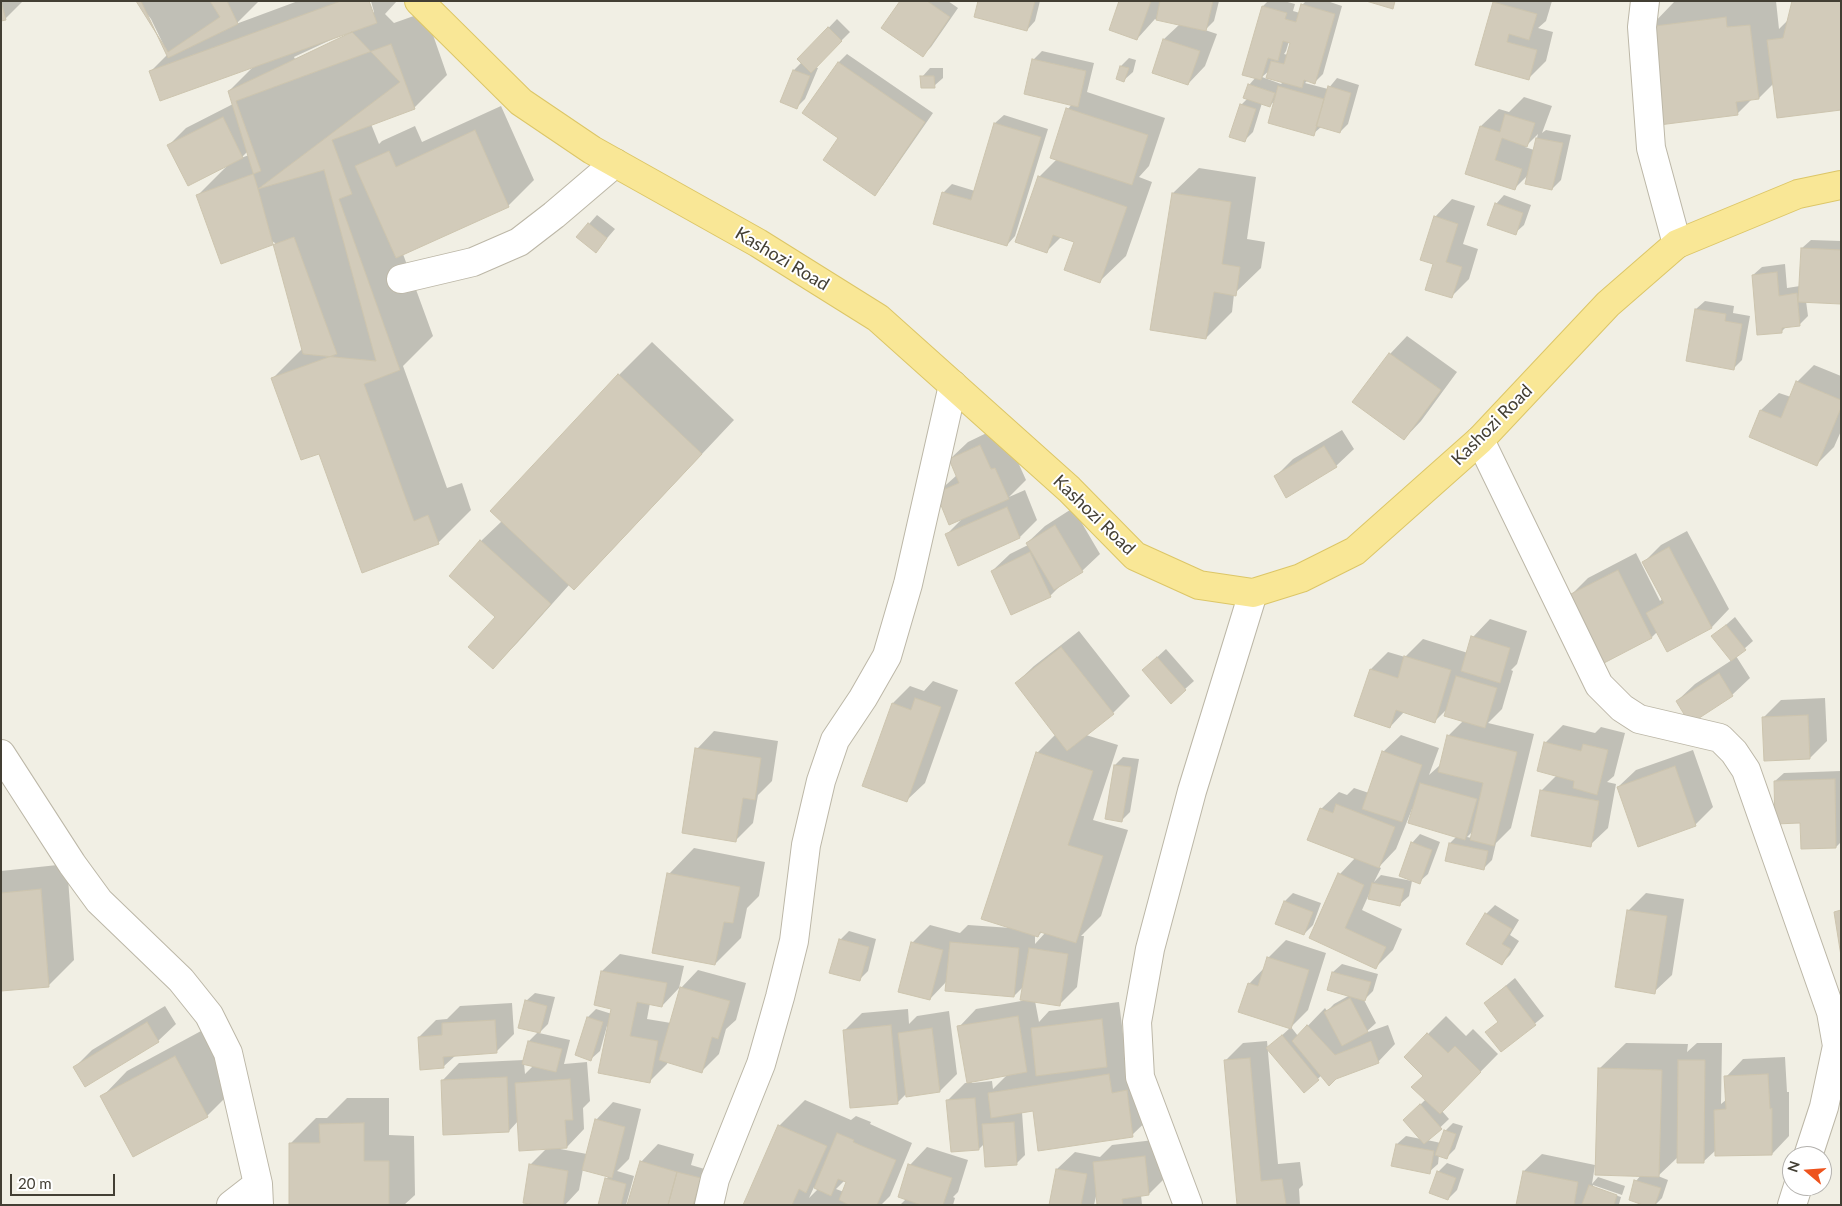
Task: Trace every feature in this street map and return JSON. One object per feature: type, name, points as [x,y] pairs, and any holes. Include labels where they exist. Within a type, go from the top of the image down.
[{"type":"main road","name":"Kashozi Road","points":[[418,1],[521,102],[592,150],[758,243],[878,318],[1069,490],[1135,556],[1199,585],[1253,593],[1301,578],[1355,551],[1480,440],[1608,304],[1677,244],[1798,194],[1841,185]]},
{"type":"street","points":[[1645,1],[1642,27],[1651,148],[1677,244]]},
{"type":"street","points":[[401,279],[473,262],[519,242],[615,163]]},
{"type":"street","points":[[708,1205],[715,1179],[761,1064],[780,997],[794,941],[806,845],[821,781],[835,740],[863,698],[887,656],[908,584],[953,385]]},
{"type":"street","points":[[1480,440],[1599,685],[1622,708],[1639,719],[1720,738],[1734,752],[1746,770],[1831,1012],[1837,1046],[1824,1107],[1811,1146]]},
{"type":"street","points":[[1188,1205],[1140,1077],[1137,1022],[1150,949],[1192,791],[1253,593]]},
{"type":"street","points":[[1,754],[72,864],[99,901],[181,980],[208,1015],[228,1053],[258,1194],[231,1205]]},
{"type":"building","points":[[1,1],[6,20],[1,21]]},
{"type":"building","points":[[136,1],[210,1],[220,17],[168,52]]},
{"type":"building","points":[[141,1],[227,1],[238,24],[168,58]]},
{"type":"building","points":[[341,1],[369,1],[377,23],[160,101],[149,71]]},
{"type":"building","points":[[900,1],[927,1],[950,17],[923,57],[881,28]]},
{"type":"building","points":[[978,1],[1035,1],[1027,31],[974,17]]},
{"type":"building","points":[[1119,1],[1151,1],[1137,40],[1109,30]]},
{"type":"building","points":[[1160,1],[1213,1],[1206,31],[1156,20]]},
{"type":"building","points":[[1366,1],[1395,1],[1393,9]]},
{"type":"building","points":[[1792,1],[1841,1],[1841,110],[1777,118],[1767,40],[1783,38]]},
{"type":"building","points":[[1493,2],[1537,14],[1529,40],[1509,34],[1507,42],[1537,50],[1529,80],[1475,65]]},
{"type":"building","points":[[1301,4],[1335,14],[1315,84],[1304,80],[1302,88],[1266,78],[1271,61],[1284,64],[1290,43],[1283,41],[1278,61],[1268,58],[1261,80],[1242,75],[1262,6],[1287,13],[1285,19],[1296,22]]},
{"type":"building","points":[[1726,17],[1727,27],[1750,25],[1759,99],[1736,102],[1738,115],[1659,125],[1647,27]]},
{"type":"building","points":[[828,27],[842,41],[811,73],[797,59]]},
{"type":"building","points":[[352,32],[400,82],[258,189],[228,91]]},
{"type":"building","points":[[1163,39],[1200,51],[1188,85],[1152,73]]},
{"type":"building","points":[[391,44],[415,109],[332,140],[352,194],[339,199],[400,370],[364,384],[414,521],[428,515],[439,544],[362,573],[319,454],[301,460],[271,378],[337,354],[294,237],[221,264],[196,195],[261,171],[236,101]]},
{"type":"building","points":[[1032,59],[1086,71],[1078,107],[1024,94]]},
{"type":"building","points":[[838,62],[925,122],[875,196],[823,160],[838,138],[802,113]]},
{"type":"building","points":[[1120,66],[1129,68],[1124,82],[1116,79]]},
{"type":"building","points":[[793,70],[810,76],[797,109],[780,102]]},
{"type":"building","points":[[920,76],[934,76],[935,88],[921,88]]},
{"type":"building","points":[[1248,84],[1275,93],[1270,107],[1243,98]]},
{"type":"building","points":[[1278,86],[1324,99],[1314,136],[1268,123]]},
{"type":"building","points":[[1328,86],[1351,93],[1340,133],[1316,126]]},
{"type":"building","points":[[1240,104],[1256,109],[1245,142],[1229,137]]},
{"type":"building","points":[[1066,108],[1148,135],[1132,185],[1050,158]]},
{"type":"building","points":[[1505,114],[1535,123],[1527,147],[1502,138],[1495,160],[1522,169],[1515,190],[1465,174],[1480,126],[1500,132]]},
{"type":"building","points":[[223,117],[243,158],[188,186],[167,145]]},
{"type":"building","points":[[994,123],[1041,137],[1007,246],[933,224],[942,192],[971,200]]},
{"type":"building","points":[[475,130],[509,207],[396,258],[355,166],[389,151],[396,167]]},
{"type":"building","points":[[1536,138],[1563,143],[1552,190],[1525,184]]},
{"type":"building","points":[[324,170],[376,361],[303,354],[258,189]]},
{"type":"building","points":[[1038,176],[1127,207],[1100,283],[1064,270],[1074,242],[1053,235],[1047,253],[1015,242]]},
{"type":"building","points":[[1172,193],[1231,202],[1222,264],[1240,267],[1236,296],[1214,292],[1206,339],[1150,330]]},
{"type":"building","points":[[1495,203],[1523,213],[1516,235],[1487,225]]},
{"type":"building","points":[[1434,216],[1458,224],[1446,262],[1462,267],[1452,298],[1425,290],[1433,264],[1420,260]]},
{"type":"building","points":[[588,223],[607,238],[596,253],[576,237]]},
{"type":"building","points":[[1801,248],[1841,250],[1841,304],[1798,302]]},
{"type":"building","points":[[1777,272],[1779,296],[1797,293],[1800,326],[1782,328],[1782,333],[1757,335],[1752,275]]},
{"type":"building","points":[[1695,309],[1726,314],[1725,321],[1742,324],[1734,370],[1686,361]]},
{"type":"building","points":[[1389,353],[1441,390],[1404,440],[1352,402]]},
{"type":"building","points":[[618,374],[702,454],[574,590],[490,511]]},
{"type":"building","points":[[1796,381],[1841,400],[1841,408],[1817,466],[1749,437],[1760,410],[1781,418]]},
{"type":"building","points":[[980,445],[991,469],[995,468],[1009,499],[949,525],[936,493],[959,483],[949,459]]},
{"type":"building","points":[[1324,446],[1337,467],[1286,498],[1274,476]]},
{"type":"building","points":[[1007,507],[1020,538],[958,566],[945,534]]},
{"type":"building","points":[[1055,525],[1083,572],[1054,590],[1026,543]]},
{"type":"building","points":[[480,540],[551,604],[493,669],[468,647],[495,617],[449,576]]},
{"type":"building","points":[[1669,547],[1712,628],[1667,652],[1646,613],[1664,603],[1642,562]]},
{"type":"building","points":[[1030,552],[1051,597],[1011,615],[991,571]]},
{"type":"building","points":[[1618,570],[1652,638],[1604,663],[1569,595]]},
{"type":"building","points":[[1726,625],[1746,650],[1731,661],[1711,636]]},
{"type":"building","points":[[1471,636],[1510,648],[1500,683],[1461,671]]},
{"type":"building","points":[[1061,647],[1114,714],[1067,751],[1015,683]]},
{"type":"building","points":[[1404,656],[1451,670],[1435,723],[1396,710],[1390,728],[1354,716],[1370,669],[1398,678]]},
{"type":"building","points":[[1157,657],[1186,690],[1171,704],[1142,670]]},
{"type":"building","points":[[1719,673],[1733,696],[1690,724],[1676,701]]},
{"type":"building","points":[[1456,676],[1497,688],[1485,728],[1444,716]]},
{"type":"building","points":[[915,698],[941,707],[907,802],[862,786],[892,703],[911,710]]},
{"type":"building","points":[[1808,715],[1810,759],[1764,761],[1762,717]]},
{"type":"building","points":[[1447,735],[1517,752],[1494,846],[1470,840],[1483,783],[1438,772]]},
{"type":"building","points":[[1544,742],[1581,751],[1583,744],[1608,750],[1597,795],[1573,788],[1574,781],[1537,771]]},
{"type":"building","points":[[695,748],[761,758],[755,800],[743,798],[736,842],[682,833]]},
{"type":"building","points":[[1382,751],[1422,765],[1402,822],[1362,809]]},
{"type":"building","points":[[1036,752],[1093,771],[1068,845],[1103,856],[1076,943],[1040,932],[1038,937],[981,919]]},
{"type":"building","points":[[1114,765],[1131,767],[1122,822],[1105,819]]},
{"type":"building","points":[[1675,766],[1696,826],[1638,847],[1617,787]]},
{"type":"building","points":[[1835,779],[1836,848],[1801,849],[1800,823],[1775,824],[1774,781]]},
{"type":"building","points":[[1420,783],[1477,799],[1465,840],[1408,823]]},
{"type":"building","points":[[1540,790],[1599,801],[1591,847],[1531,836]]},
{"type":"building","points":[[1336,804],[1395,827],[1379,868],[1307,840],[1320,808],[1333,813]]},
{"type":"building","points":[[1411,842],[1432,850],[1420,884],[1399,876]]},
{"type":"building","points":[[1449,843],[1488,851],[1484,870],[1445,861]]},
{"type":"building","points":[[667,873],[740,887],[733,923],[724,922],[715,965],[652,953]]},
{"type":"building","points":[[1338,873],[1364,885],[1345,928],[1386,947],[1376,969],[1309,938]]},
{"type":"building","points":[[1372,883],[1404,889],[1400,906],[1368,899]]},
{"type":"building","points":[[41,889],[49,987],[1,991],[1,893]]},
{"type":"building","points":[[1284,901],[1313,912],[1304,935],[1275,924]]},
{"type":"building","points":[[1627,910],[1667,916],[1655,994],[1615,987]]},
{"type":"building","points":[[1841,910],[1841,956],[1834,912]]},
{"type":"building","points":[[1485,913],[1512,929],[1502,944],[1511,949],[1502,965],[1466,944]]},
{"type":"building","points":[[839,939],[869,947],[860,981],[829,973]]},
{"type":"building","points":[[911,942],[943,950],[930,1000],[898,992]]},
{"type":"building","points":[[950,942],[1019,948],[1014,997],[945,991]]},
{"type":"building","points":[[1029,948],[1068,954],[1060,1006],[1020,1000]]},
{"type":"building","points":[[1267,957],[1309,970],[1291,1029],[1238,1012],[1248,983],[1258,986]]},
{"type":"building","points":[[601,971],[667,983],[662,1007],[637,1002],[630,1036],[658,1041],[650,1083],[598,1073],[611,1009],[594,1005]]},
{"type":"building","points":[[1332,972],[1371,982],[1365,1001],[1327,990]]},
{"type":"building","points":[[1506,986],[1536,1025],[1501,1052],[1485,1032],[1498,1022],[1484,1003]]},
{"type":"building","points":[[680,987],[730,1001],[718,1039],[712,1037],[702,1073],[659,1060]]},
{"type":"building","points":[[1350,998],[1368,1032],[1342,1046],[1324,1012]]},
{"type":"building","points":[[525,1000],[547,1006],[540,1033],[518,1028]]},
{"type":"building","points":[[1018,1016],[1027,1072],[967,1083],[957,1026]]},
{"type":"building","points":[[587,1017],[603,1022],[591,1061],[575,1055]]},
{"type":"building","points":[[1102,1019],[1107,1067],[1036,1076],[1031,1028]]},
{"type":"building","points":[[495,1020],[497,1053],[443,1057],[444,1068],[420,1070],[418,1037],[442,1035],[442,1023]]},
{"type":"building","points":[[147,1022],[159,1042],[85,1087],[73,1067]]},
{"type":"building","points":[[891,1025],[898,1104],[850,1108],[843,1030]]},
{"type":"building","points":[[1307,1025],[1335,1055],[1371,1041],[1379,1063],[1336,1079],[1329,1086],[1292,1041]]},
{"type":"building","points":[[932,1028],[940,1092],[906,1097],[898,1033]]},
{"type":"building","points":[[1427,1033],[1448,1053],[1455,1046],[1481,1072],[1440,1114],[1411,1087],[1423,1076],[1404,1057]]},
{"type":"building","points":[[1282,1035],[1319,1080],[1304,1093],[1266,1048]]},
{"type":"building","points":[[528,1041],[562,1049],[556,1072],[522,1064]]},
{"type":"building","points":[[175,1056],[208,1117],[133,1157],[100,1096]]},
{"type":"building","points":[[1250,1058],[1261,1181],[1282,1179],[1286,1204],[1237,1205],[1224,1060]]},
{"type":"building","points":[[1678,1060],[1705,1060],[1704,1163],[1677,1163]]},
{"type":"building","points":[[1598,1068],[1662,1070],[1659,1177],[1595,1175]]},
{"type":"building","points":[[1109,1074],[1112,1093],[1127,1090],[1133,1137],[1038,1151],[1033,1111],[991,1118],[988,1093]]},
{"type":"building","points":[[1768,1074],[1770,1109],[1772,1108],[1772,1155],[1715,1156],[1714,1110],[1726,1109],[1724,1076]]},
{"type":"building","points":[[507,1077],[509,1132],[443,1135],[441,1080]]},
{"type":"building","points":[[570,1079],[573,1120],[565,1120],[567,1148],[519,1151],[515,1083]]},
{"type":"building","points":[[975,1098],[979,1150],[951,1152],[946,1100]]},
{"type":"building","points":[[1420,1104],[1442,1129],[1424,1144],[1403,1120]]},
{"type":"building","points":[[595,1119],[625,1127],[612,1178],[582,1170]]},
{"type":"building","points":[[1014,1122],[1017,1165],[985,1167],[982,1124]]},
{"type":"building","points":[[364,1123],[364,1161],[389,1161],[389,1205],[289,1205],[289,1143],[320,1143],[319,1124]]},
{"type":"building","points":[[778,1125],[827,1146],[806,1193],[799,1189],[792,1205],[743,1205]]},
{"type":"building","points":[[1444,1130],[1456,1134],[1447,1159],[1435,1155]]},
{"type":"building","points":[[837,1133],[854,1140],[853,1142],[896,1160],[877,1205],[849,1205],[839,1200],[846,1182],[838,1179],[831,1196],[814,1188]]},
{"type":"building","points":[[1396,1144],[1434,1151],[1430,1174],[1391,1166]]},
{"type":"building","points":[[1145,1156],[1149,1195],[1122,1199],[1123,1205],[1097,1205],[1093,1162]]},
{"type":"building","points":[[640,1161],[677,1172],[668,1205],[627,1205]]},
{"type":"building","points":[[529,1164],[568,1171],[563,1205],[523,1203]]},
{"type":"building","points":[[908,1164],[952,1178],[943,1205],[921,1205],[898,1197]]},
{"type":"building","points":[[1056,1169],[1087,1174],[1081,1205],[1049,1205]]},
{"type":"building","points":[[1437,1171],[1456,1178],[1448,1200],[1429,1193]]},
{"type":"building","points":[[1523,1171],[1578,1182],[1574,1205],[1516,1205]]},
{"type":"building","points":[[677,1172],[701,1178],[693,1205],[668,1205]]},
{"type":"building","points":[[605,1178],[626,1184],[621,1205],[598,1205]]},
{"type":"building","points":[[1634,1180],[1661,1188],[1655,1205],[1643,1205],[1629,1200]]},
{"type":"building","points":[[1589,1185],[1617,1195],[1614,1205],[1582,1204]]}]
